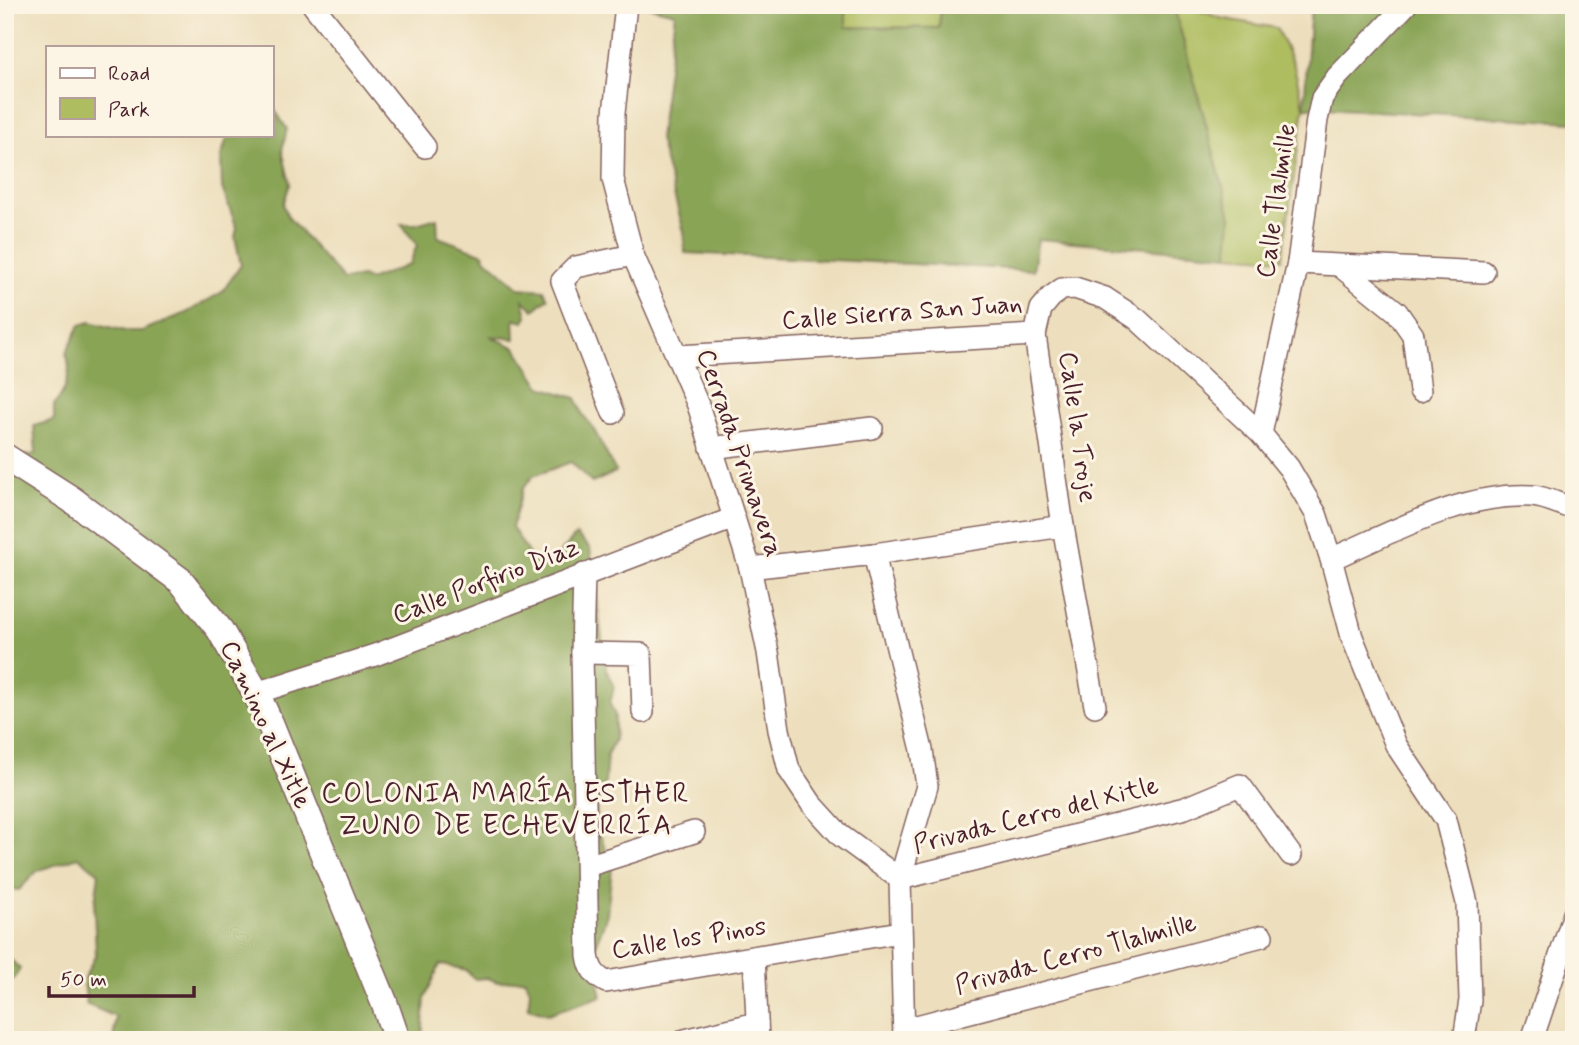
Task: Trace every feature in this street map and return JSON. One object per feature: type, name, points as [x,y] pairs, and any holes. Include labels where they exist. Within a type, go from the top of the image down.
[{"type":"street","points":[[313,5],[425,147]]},
{"type":"street","name":"Cerrada Primavera","points":[[626,5],[614,113],[613,179],[633,255],[646,291],[678,356],[698,405],[750,568],[789,771],[811,803],[841,836],[900,878]]},
{"type":"street","name":"Calle Tlalmille","points":[[1261,434],[1298,263],[1322,98],[1337,77],[1406,5]]},
{"type":"street","points":[[613,413],[562,281],[576,267],[633,255]]},
{"type":"street","points":[[1298,263],[1483,272]]},
{"type":"street","points":[[1340,266],[1397,312],[1413,335],[1420,391]]},
{"type":"street","name":"Calle Sierra San Juan","points":[[678,356],[1035,335],[1041,309],[1062,289],[1076,288],[1105,298],[1137,319],[1261,434]]},
{"type":"street","name":"Calle la Troje","points":[[1035,335],[1063,526],[1095,706]]},
{"type":"street","points":[[711,448],[872,428]]},
{"type":"street","points":[[1261,434],[1289,468],[1316,514],[1352,637],[1396,745],[1446,820],[1467,903],[1469,1000],[1464,1040]]},
{"type":"street","name":"Camino al Xitle","points":[[5,457],[71,499],[181,581],[220,630],[256,693],[384,1002],[397,1040]]},
{"type":"street","points":[[1331,559],[1438,513],[1488,499],[1534,496],[1574,509]]},
{"type":"street","name":"Calle Porfirio Díaz","points":[[256,693],[375,655],[734,518]]},
{"type":"street","points":[[750,568],[874,554],[1063,526]]},
{"type":"street","points":[[874,554],[922,750],[927,786],[900,878],[905,1034]]},
{"type":"street","name":"Calle los Pinos","points":[[584,574],[582,653],[588,955],[589,966],[596,976],[606,982],[900,932]]},
{"type":"street","points":[[582,653],[641,654],[642,712]]},
{"type":"street","name":"Privada Cerro del Xitle","points":[[900,878],[1185,808],[1240,785],[1291,855]]},
{"type":"street","points":[[587,866],[694,832]]},
{"type":"street","points":[[1532,1040],[1574,914]]},
{"type":"street","name":"Privada Cerro Tlalmille","points":[[905,1034],[1262,936]]},
{"type":"street","points":[[685,1040],[758,1031],[754,957]]},
{"type":"green space","points":[[642,5],[846,5],[846,27],[939,28],[940,5],[1163,5],[1176,14],[1231,217],[1228,255],[1038,239],[1033,270],[685,253],[684,232],[659,139],[675,13]]},
{"type":"green space","points":[[846,5],[940,5],[940,28],[845,27]]},
{"type":"green space","points":[[1163,5],[1185,5],[1220,18],[1276,28],[1293,62],[1304,107],[1282,259],[1228,255],[1231,217],[1176,14]]},
{"type":"green space","points":[[1311,5],[1574,5],[1574,122],[1304,107]]},
{"type":"green space","points":[[273,107],[287,129],[282,150],[290,184],[283,205],[288,217],[343,280],[362,277],[369,280],[409,265],[417,245],[401,224],[416,224],[437,218],[438,237],[484,254],[485,258],[519,288],[544,290],[548,298],[534,310],[523,300],[527,316],[524,322],[514,318],[515,339],[490,336],[516,348],[541,387],[576,398],[616,472],[592,483],[571,462],[533,476],[523,488],[512,527],[533,561],[552,562],[576,535],[590,548],[606,669],[614,687],[610,704],[615,715],[614,740],[607,755],[605,783],[596,803],[598,829],[612,868],[607,914],[592,957],[602,996],[548,1014],[528,1008],[530,990],[525,979],[497,982],[488,978],[474,979],[466,970],[440,964],[425,998],[422,1040],[113,1040],[116,1017],[86,1004],[84,979],[96,954],[94,909],[99,873],[78,857],[37,871],[19,890],[5,888],[5,450],[9,458],[36,454],[34,426],[54,420],[54,405],[62,394],[68,373],[66,353],[80,325],[90,322],[125,331],[142,331],[186,313],[222,292],[241,265],[235,237],[237,228],[222,188],[221,157],[228,136],[273,136]]},
{"type":"green space","points":[[5,954],[20,969],[14,979],[5,982]]},
{"type":"district","name":"COLONIA MARÍA ESTHER ZUNO DE ECHEVERRÍA","points":[[506,810]]}]
